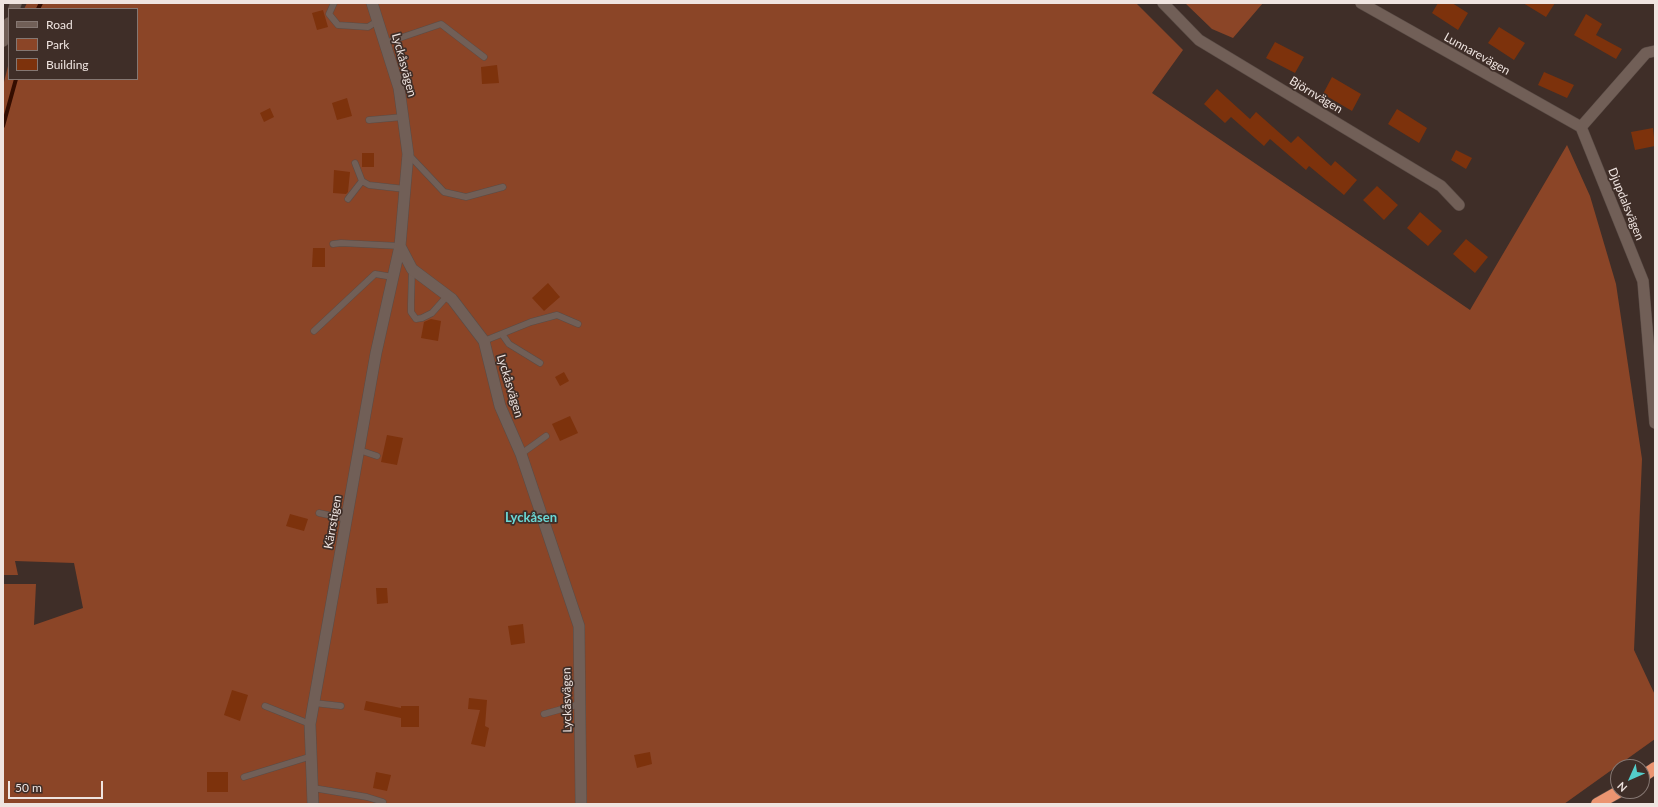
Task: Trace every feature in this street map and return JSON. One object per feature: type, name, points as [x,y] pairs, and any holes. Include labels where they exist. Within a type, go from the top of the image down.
[{"type":"highway","points":[[1597,804],[1610,797]]},
{"type":"street","name":"Lyckåsvägen","points":[[372,3],[379,20],[399,88],[408,154],[400,246],[412,269],[448,295],[484,341],[500,406],[521,454],[579,626],[582,804]]},
{"type":"street","name":"Björnvägen","points":[[1163,3],[1199,40],[1441,186],[1459,205]]},
{"type":"street","name":"Lunnarevägen","points":[[1361,3],[1581,127]]},
{"type":"street","points":[[3,41],[8,26]]},
{"type":"street","points":[[1581,127],[1646,53],[1655,51]]},
{"type":"street","name":"Djupdalsvägen","points":[[1581,127],[1643,281],[1655,423]]},
{"type":"street","name":"Kärrstigen","points":[[313,804],[310,724],[376,353],[400,246]]},
{"type":"lane","points":[[334,3],[329,14],[338,25],[368,27],[379,20]]},
{"type":"lane","points":[[385,43],[441,24],[484,57]]},
{"type":"lane","points":[[369,120],[403,117]]},
{"type":"lane","points":[[408,154],[444,192],[466,197],[503,187]]},
{"type":"lane","points":[[355,163],[362,181],[369,185],[405,190]]},
{"type":"lane","points":[[348,199],[362,181]]},
{"type":"lane","points":[[333,244],[341,243],[400,246]]},
{"type":"lane","points":[[412,269],[410,303],[411,312],[416,319],[432,313],[448,295]]},
{"type":"lane","points":[[314,331],[375,274],[393,277]]},
{"type":"lane","points":[[484,341],[532,322],[557,315],[578,324]]},
{"type":"lane","points":[[502,334],[509,344],[540,363]]},
{"type":"lane","points":[[521,454],[546,436]]},
{"type":"lane","points":[[359,450],[377,456]]},
{"type":"lane","points":[[318,513],[347,519]]},
{"type":"lane","points":[[314,703],[341,706]]},
{"type":"lane","points":[[544,714],[580,704]]},
{"type":"lane","points":[[265,706],[310,724]]},
{"type":"lane","points":[[244,777],[312,756]]},
{"type":"lane","points":[[313,788],[382,802]]},
{"type":"green space","points":[[27,3],[1136,3],[1183,50],[1152,93],[1470,310],[1567,145],[1590,196],[1616,284],[1642,459],[1634,650],[1655,695],[1655,739],[1627,759],[1610,759],[1610,771],[1564,804],[3,804],[3,584],[36,584],[34,625],[83,608],[74,563],[15,561],[18,575],[3,575],[3,86],[8,66],[8,80],[138,80],[138,8],[24,8]]},
{"type":"green space","points":[[1185,3],[1263,3],[1233,38],[1212,29]]},
{"type":"building","points":[[1438,3],[1452,3],[1468,13],[1458,30],[1432,13]]},
{"type":"building","points":[[1523,3],[1555,3],[1546,17]]},
{"type":"building","points":[[323,10],[328,27],[317,30],[312,13]]},
{"type":"building","points":[[1586,14],[1602,24],[1596,35],[1622,49],[1616,59],[1574,35]]},
{"type":"building","points":[[1499,27],[1525,43],[1514,60],[1488,43]]},
{"type":"building","points":[[1275,42],[1304,57],[1295,73],[1266,58]]},
{"type":"building","points":[[497,65],[499,83],[482,84],[481,67]]},
{"type":"building","points":[[1544,72],[1574,85],[1567,98],[1538,85]]},
{"type":"building","points":[[1332,77],[1361,94],[1352,111],[1323,94]]},
{"type":"building","points":[[1217,89],[1250,119],[1256,112],[1291,143],[1298,136],[1331,166],[1335,161],[1357,180],[1344,195],[1309,166],[1306,170],[1270,139],[1264,146],[1231,117],[1225,123],[1204,104]]},
{"type":"building","points":[[347,98],[352,116],[337,120],[332,103]]},
{"type":"building","points":[[270,108],[274,117],[264,122],[260,113]]},
{"type":"building","points":[[1397,109],[1427,128],[1419,143],[1388,124]]},
{"type":"building","points":[[1653,128],[1655,146],[1635,150],[1631,132]]},
{"type":"building","points":[[1456,150],[1472,158],[1466,169],[1451,160]]},
{"type":"building","points":[[362,153],[374,153],[374,167],[362,167]]},
{"type":"building","points":[[334,170],[350,172],[348,192],[346,194],[333,193]]},
{"type":"building","points":[[1377,186],[1398,205],[1384,220],[1363,200]]},
{"type":"building","points":[[1420,212],[1442,231],[1428,246],[1407,228]]},
{"type":"building","points":[[1466,239],[1488,257],[1475,273],[1453,254]]},
{"type":"building","points":[[313,248],[325,248],[325,267],[312,267]]},
{"type":"building","points":[[548,283],[560,297],[544,311],[532,298]]},
{"type":"building","points":[[431,319],[441,321],[438,341],[421,338],[424,322]]},
{"type":"building","points":[[564,372],[569,381],[560,386],[555,377]]},
{"type":"building","points":[[570,416],[578,433],[560,441],[552,424]]},
{"type":"building","points":[[387,435],[403,438],[397,465],[381,462]]},
{"type":"building","points":[[290,514],[308,519],[304,531],[286,526]]},
{"type":"building","points":[[376,588],[387,588],[388,603],[377,604]]},
{"type":"building","points":[[523,624],[525,643],[511,645],[508,626]]},
{"type":"building","points":[[232,690],[248,695],[240,721],[224,715]]},
{"type":"building","points":[[469,698],[487,700],[485,726],[489,728],[485,747],[471,744],[480,710],[468,709]]},
{"type":"building","points":[[366,701],[401,708],[401,706],[419,706],[419,727],[401,727],[401,718],[364,710]]},
{"type":"building","points":[[650,752],[652,764],[637,768],[634,755]]},
{"type":"building","points":[[207,772],[228,772],[228,792],[207,792]]},
{"type":"building","points":[[376,772],[391,775],[387,791],[373,788]]},
{"type":"waterway","points":[[38,8],[41,3]]},
{"type":"waterway","points":[[3,126],[16,80]]},
{"type":"district","name":"Lyckåsen","points":[[531,518]]}]
